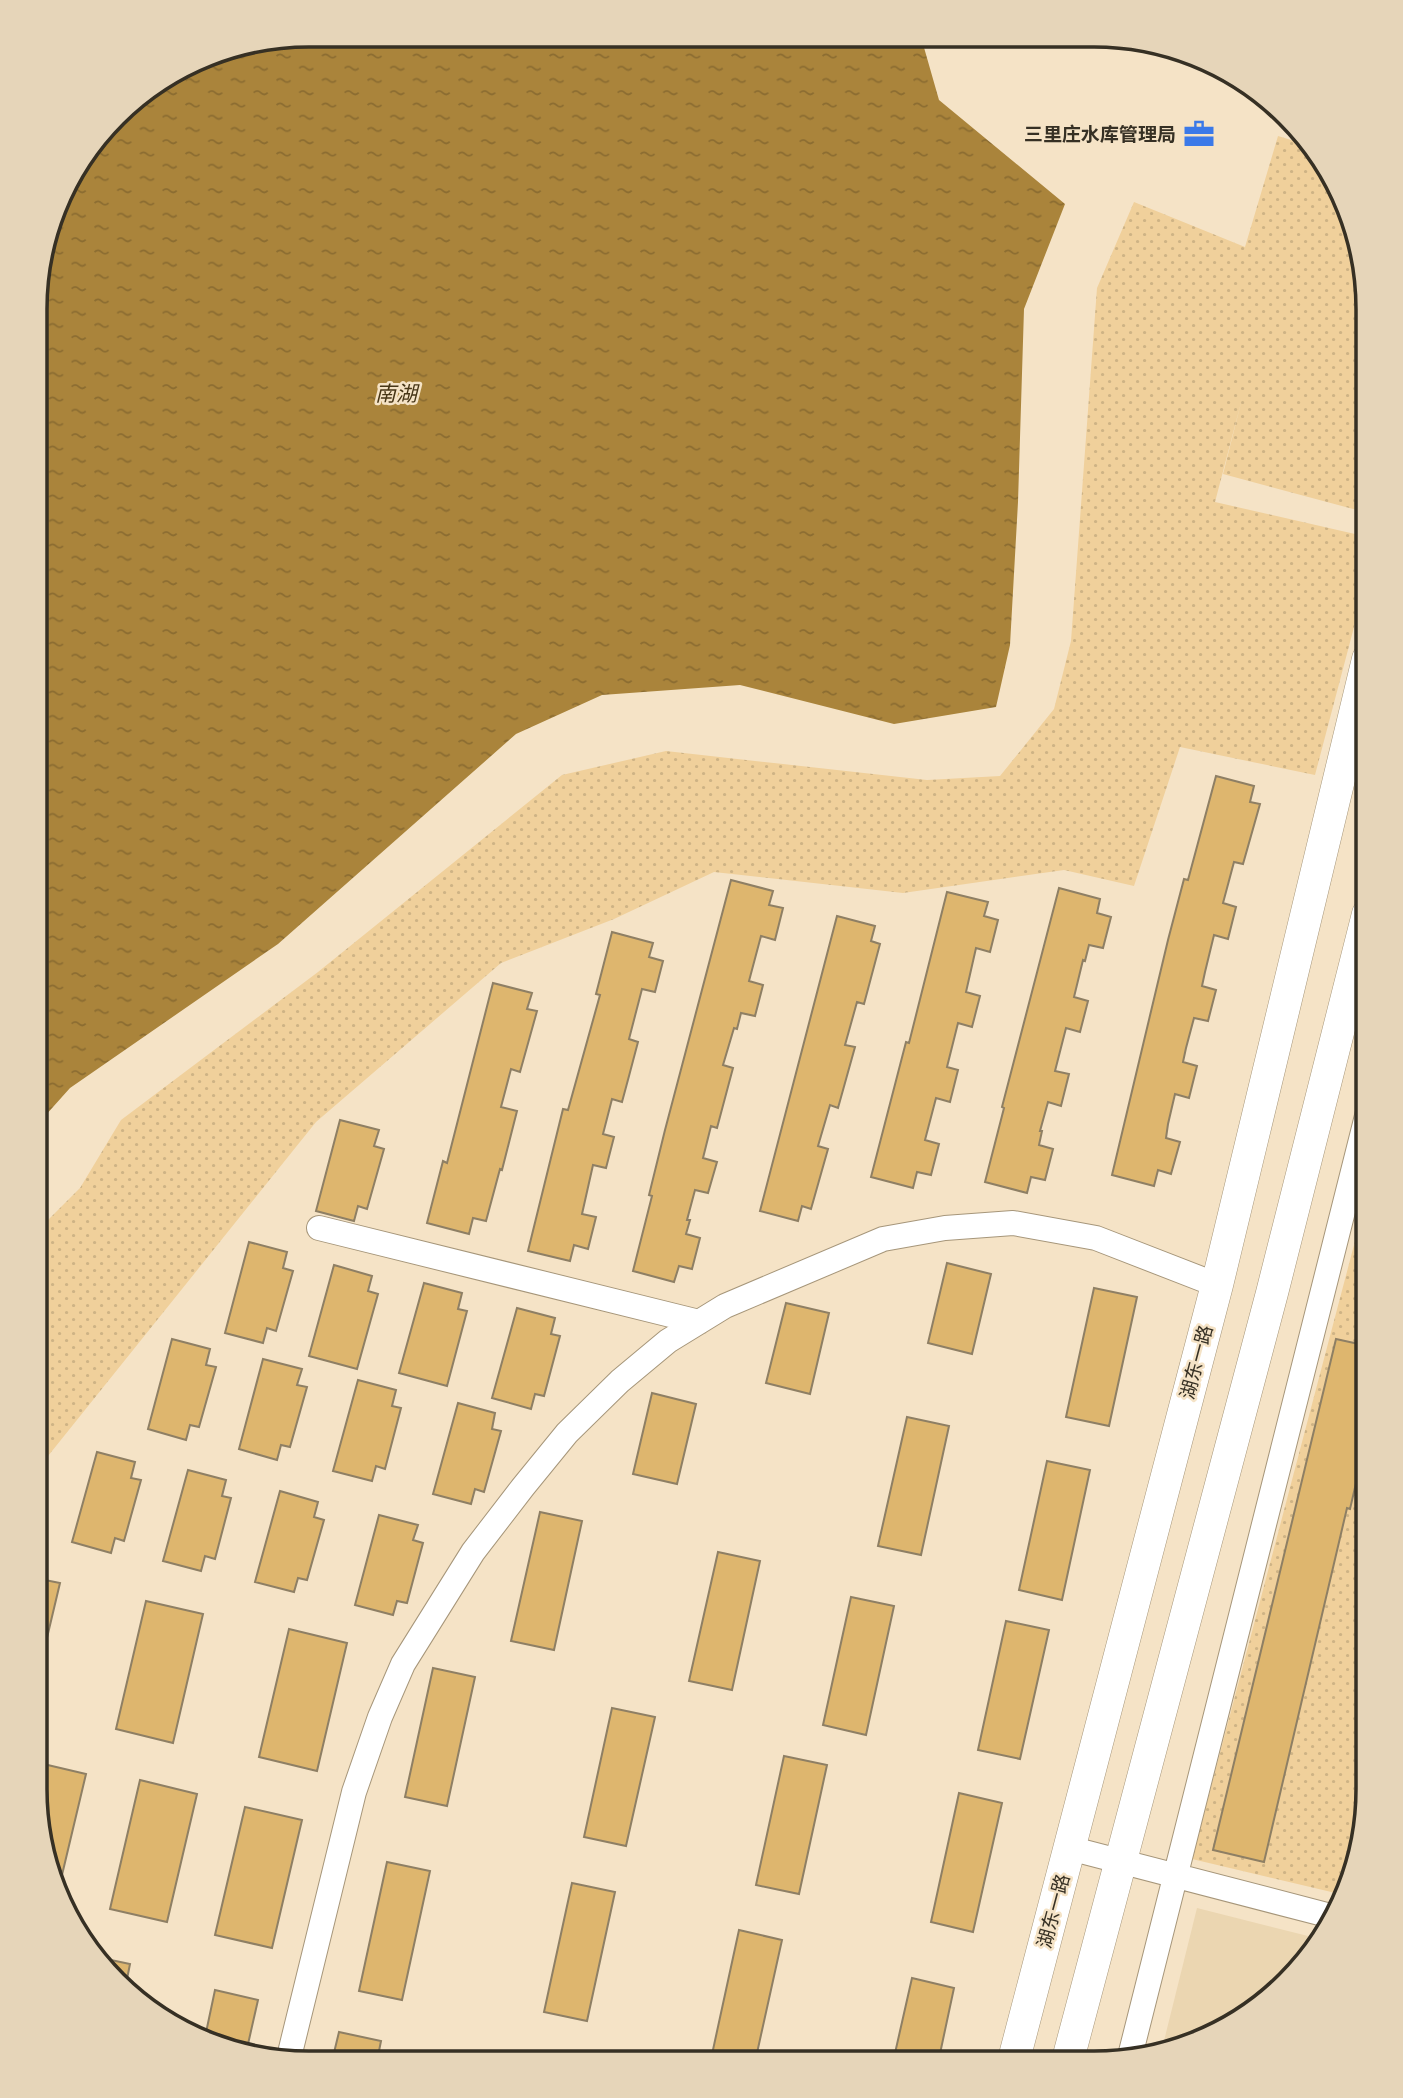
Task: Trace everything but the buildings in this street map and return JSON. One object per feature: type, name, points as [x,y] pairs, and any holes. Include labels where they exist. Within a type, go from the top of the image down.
[{"type":"main road","name":"湖东一路","points":[[1016,2051],[1217,1284],[1356,709]]},
{"type":"main road","points":[[1070,2051],[1262,1332],[1356,961]]},
{"type":"street","points":[[1132,2048],[1356,1160]]},
{"type":"street","points":[[291,2050],[354,1792],[380,1717],[403,1664],[472,1552],[567,1433],[620,1381],[668,1341],[725,1306],[883,1240],[945,1228],[1013,1223],[1096,1238],[1217,1284]]},
{"type":"street","points":[[319,1228],[699,1322]]},
{"type":"street","points":[[1069,1848],[1324,1914]]},
{"type":"shaded area","points":[[1278,136],[1295,141],[1329,193],[1347,241],[1354,275],[1356,510],[1223,474],[1243,395],[1215,502],[1356,534],[1356,620],[1315,775],[1180,747],[1134,886],[1064,870],[903,893],[714,872],[614,919],[501,963],[316,1122],[47,1457],[47,1221],[80,1188],[121,1120],[318,972],[562,775],[666,751],[927,780],[1000,776],[1054,709],[1071,641],[1097,288],[1134,202],[1245,247]]},
{"type":"shaded area","points":[[1356,1237],[1356,1789],[1354,1823],[1347,1857],[1334,1893],[1192,1859]]},
{"type":"shaded area","points":[[1197,1908],[1308,1936],[1291,1962],[1253,1997],[1210,2024],[1164,2041]]},
{"type":"water","name":"南湖","points":[[924,47],[939,100],[1065,204],[1024,309],[1010,645],[996,707],[894,724],[740,685],[602,695],[516,734],[278,944],[70,1088],[47,1114],[47,309],[52,258],[67,209],[82,178],[112,136],[136,112],[178,82],[225,61],[275,49]]},
{"type":"place","name":"三里庄水库管理局","points":[[1199,134]]}]
